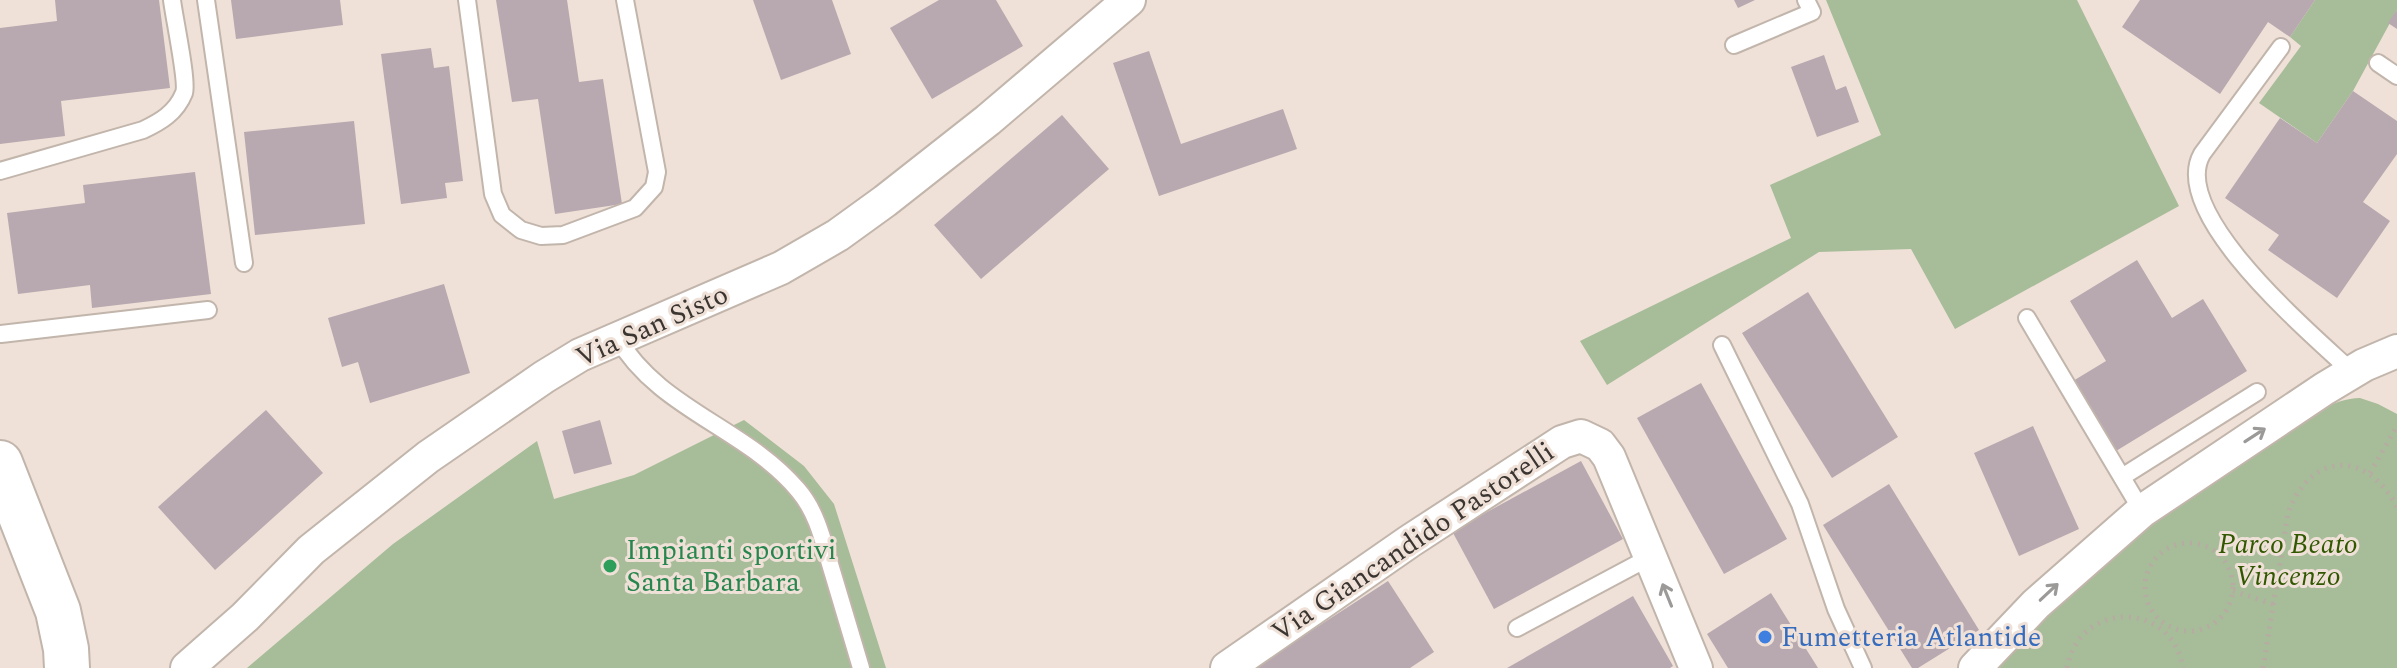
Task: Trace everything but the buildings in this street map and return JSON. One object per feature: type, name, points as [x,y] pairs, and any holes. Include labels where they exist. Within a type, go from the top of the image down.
[{"type":"main road","points":[[0,463],[58,611],[70,633],[99,668]]},
{"type":"main road","points":[[58,611],[67,668]]},
{"type":"street","name":"Via San Sisto","points":[[187,668],[245,617],[311,550],[381,492],[544,377],[617,337],[758,279],[838,235],[977,129],[1129,0]]},
{"type":"street","points":[[1975,668],[2036,604],[2142,511],[2352,372],[2397,351]]},
{"type":"street","name":"Via Giancandido Pastorelli","points":[[1227,668],[1410,541],[1562,442],[1575,437],[1589,438],[1606,451],[1696,668]]},
{"type":"lane","points":[[0,171],[143,130],[161,122],[174,110],[186,91],[172,0]]},
{"type":"lane","points":[[206,0],[244,263]]},
{"type":"lane","points":[[467,0],[493,194],[502,215],[521,230],[541,236],[563,235],[635,208],[654,187],[657,172],[625,0]]},
{"type":"lane","points":[[1734,45],[1812,12],[1806,0]]},
{"type":"lane","points":[[2281,47],[2199,159],[2196,185],[2206,210],[2264,289],[2352,372]]},
{"type":"lane","points":[[2378,63],[2397,76]]},
{"type":"lane","points":[[0,325],[0,335],[208,310]]},
{"type":"lane","points":[[2027,318],[2142,511]]},
{"type":"lane","points":[[617,337],[636,367],[657,386],[758,455],[790,481],[806,500],[819,529],[861,668]]},
{"type":"lane","points":[[1722,345],[1800,504],[1836,609],[1863,668]]},
{"type":"lane","points":[[2122,477],[2257,392]]},
{"type":"lane","points":[[1517,628],[1652,556]]},
{"type":"path","points":[[2370,473],[2397,426]]},
{"type":"path","points":[[2263,668],[2288,513],[2298,492],[2313,475],[2325,469],[2356,467],[2370,473],[2397,507]]},
{"type":"path","points":[[2067,668],[2069,656],[2078,640],[2090,627],[2106,619],[2124,616],[2142,619],[2161,624],[2180,630],[2205,629],[2225,614],[2233,591],[2232,576],[2226,562],[2215,551],[2187,543],[2172,547],[2160,555],[2150,567],[2146,581],[2150,608],[2161,624],[2172,639],[2181,655],[2183,668]]},
{"type":"path","points":[[2233,591],[2273,604]]},
{"type":"green space","points":[[1826,0],[2077,0],[2179,206],[1955,329],[1911,249],[1819,252],[1607,385],[1580,341],[1791,238],[1770,185],[1881,135]]},
{"type":"green space","points":[[2315,0],[2397,0],[2397,10],[2353,91],[2317,143],[2259,103],[2301,46],[2290,37]]},
{"type":"green space","name":"Parco Beato Vincenzo","points":[[2360,398],[2397,414],[2397,668],[1991,668],[2084,578],[2153,523],[2309,416],[2334,404]]},
{"type":"green space","name":"Impianti sportivi Santa Barbara","points":[[744,420],[804,466],[834,504],[886,668],[247,668],[393,544],[537,441],[554,499],[634,475]]},
{"type":"place","name":"Impianti sportivi Santa Barbara","points":[[610,566]]},
{"type":"place","name":"Fumetteria Atlantide","points":[[1765,637]]}]
